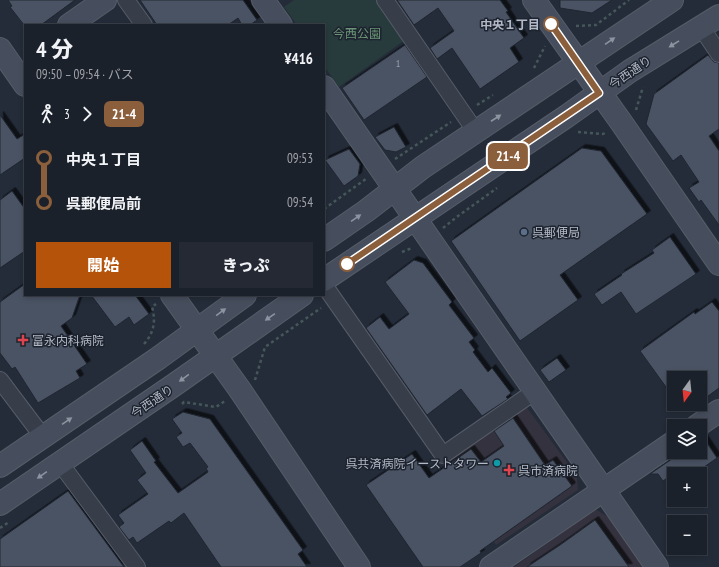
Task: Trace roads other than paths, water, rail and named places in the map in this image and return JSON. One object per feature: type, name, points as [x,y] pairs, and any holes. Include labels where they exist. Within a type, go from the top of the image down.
[{"type":"street","points":[[70,24],[105,0]]},
{"type":"street","points":[[126,0],[143,24]]},
{"type":"street","points":[[263,0],[280,24]]},
{"type":"street","points":[[385,0],[476,132]]},
{"type":"street","points":[[534,0],[621,122],[719,264]]},
{"type":"street","points":[[325,239],[423,167],[672,0]]},
{"type":"street","name":"今西通り","points":[[329,289],[415,218],[630,71],[719,16]]},
{"type":"street","points":[[701,27],[719,54]]},
{"type":"street","points":[[9,61],[24,84]]},
{"type":"street","points":[[325,88],[431,240],[534,392],[657,567]]},
{"type":"street","points":[[329,289],[443,455],[534,392]]},
{"type":"street","points":[[0,466],[197,330],[244,296]]},
{"type":"street","name":"今西通り","points":[[6,512],[60,463],[301,296]]},
{"type":"street","points":[[165,299],[197,330],[216,356],[359,567]]},
{"type":"street","points":[[0,380],[43,437]]},
{"type":"street","points":[[707,419],[719,411]]},
{"type":"street","points":[[491,567],[667,447]]},
{"type":"street","points":[[60,463],[137,567]]},
{"type":"place","name":"中央１丁目","points":[[551,24]]},
{"type":"place","name":"呉郵便局","points":[[524,232]]},
{"type":"place","name":"富永内科病院","points":[[23,340]]},
{"type":"place","name":"呉共済病院イーストタワー","points":[[497,463]]},
{"type":"place","name":"呉市済病院","points":[[509,470]]},
{"type":"park label","name":"今西公園","points":[[357,33]]}]
